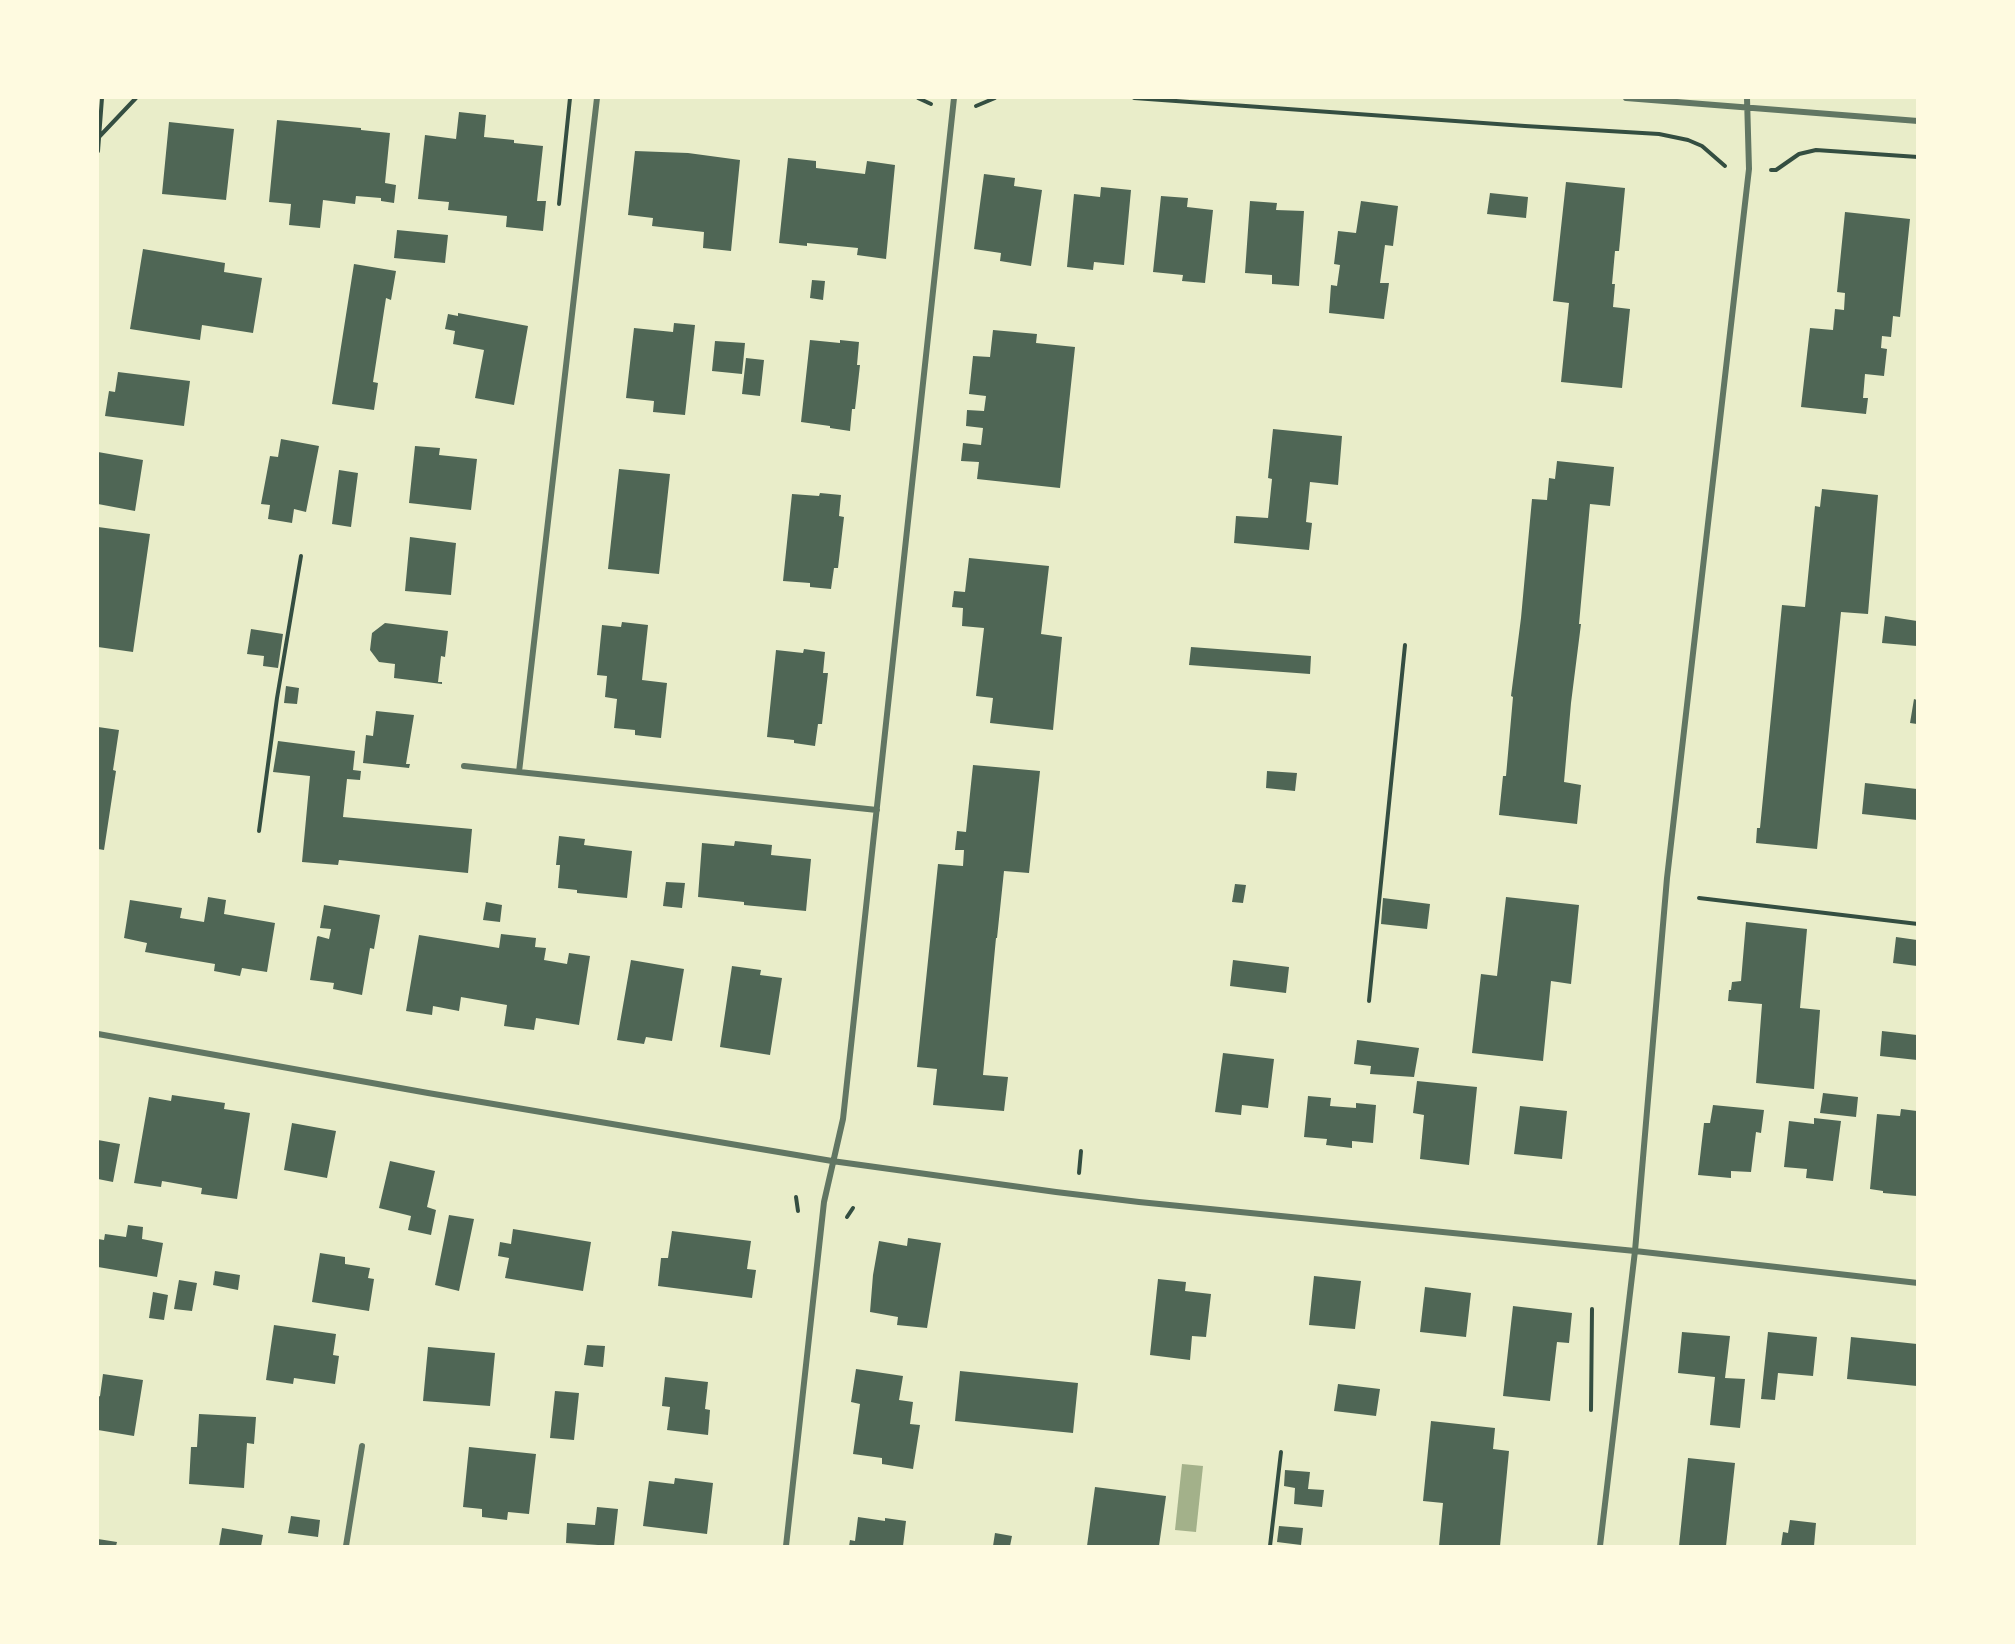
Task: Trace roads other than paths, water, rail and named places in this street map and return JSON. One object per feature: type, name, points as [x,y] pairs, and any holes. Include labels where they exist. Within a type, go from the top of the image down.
[{"type":"street","points":[[519,772],[597,98]]},
{"type":"street","points":[[786,1546],[824,1202],[843,1119],[954,98]]},
{"type":"street","points":[[1626,98],[1917,122]]},
{"type":"street","points":[[1600,1546],[1635,1251],[1667,878],[1749,169],[1747,98]]},
{"type":"street","points":[[464,766],[877,810]]},
{"type":"street","points":[[98,1034],[416,1091],[832,1161],[1139,1202],[1635,1251],[1689,1259],[1917,1283]]},
{"type":"street","points":[[346,1546],[362,1446]]}]
